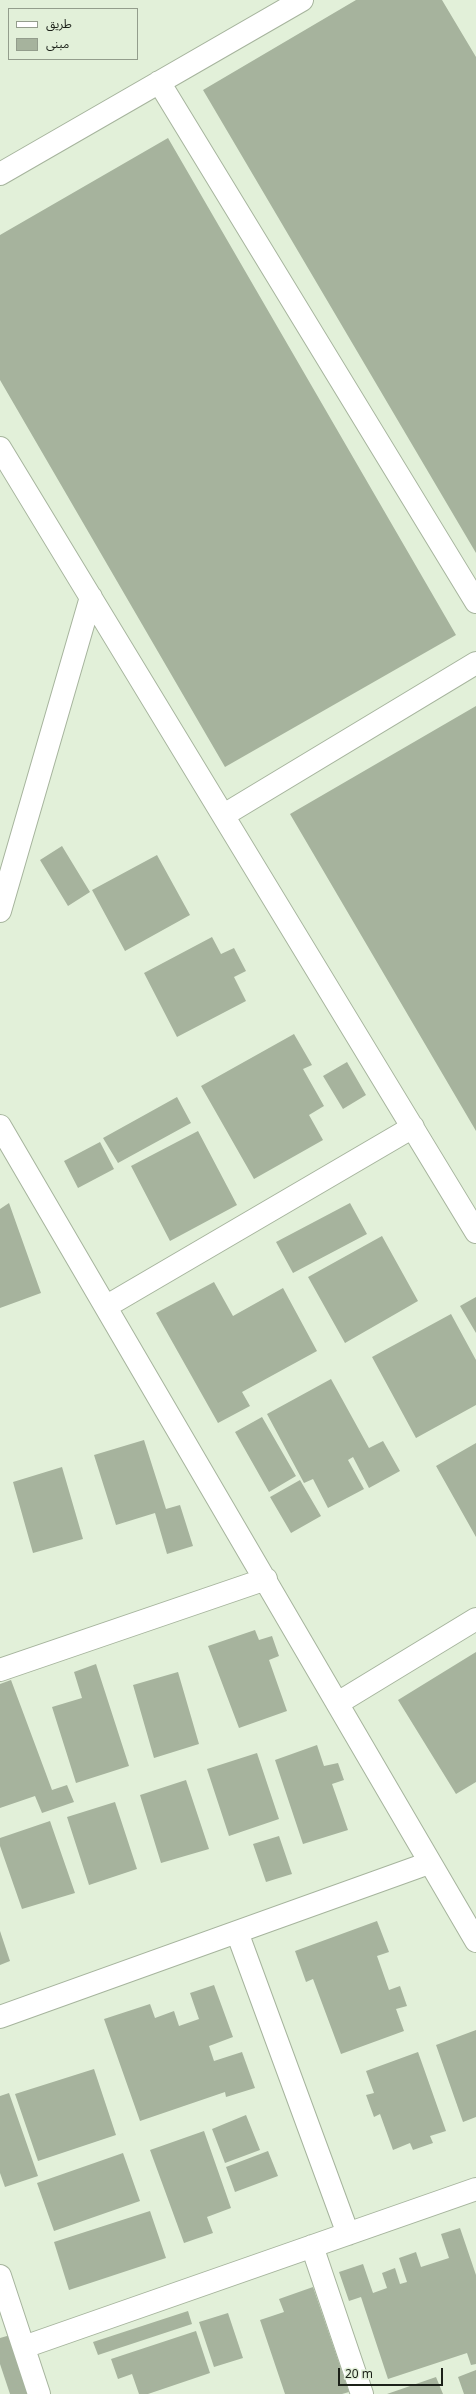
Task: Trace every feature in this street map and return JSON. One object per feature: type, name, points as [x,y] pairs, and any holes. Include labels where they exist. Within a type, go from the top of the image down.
[{"type":"street","points":[[0,174],[302,0]]},
{"type":"street","points":[[160,82],[476,602]]},
{"type":"street","points":[[0,448],[476,1232]]},
{"type":"street","points":[[0,911],[91,597]]},
{"type":"street","points":[[224,815],[476,663]]},
{"type":"street","points":[[0,1126],[107,1306],[338,1703],[429,1863],[476,1941]]},
{"type":"street","points":[[107,1306],[413,1127]]},
{"type":"street","points":[[0,1670],[266,1579]]},
{"type":"street","points":[[338,1703],[476,1619]]},
{"type":"street","points":[[0,2017],[429,1863]]},
{"type":"street","points":[[237,1932],[348,2234]]},
{"type":"street","points":[[24,2347],[476,2189]]},
{"type":"street","points":[[312,2246],[362,2394]]},
{"type":"street","points":[[0,2276],[39,2394]]},
{"type":"building","points":[[356,0],[442,0],[476,57],[476,553],[203,90]]},
{"type":"building","points":[[168,138],[456,635],[225,767],[0,380],[0,235]]},
{"type":"building","points":[[476,706],[476,1131],[290,814]]},
{"type":"building","points":[[62,846],[90,892],[68,906],[40,860]]},
{"type":"building","points":[[157,855],[190,915],[125,951],[92,890]]},
{"type":"building","points":[[212,937],[221,954],[234,948],[246,971],[234,977],[246,1001],[177,1037],[144,973]]},
{"type":"building","points":[[294,1034],[312,1065],[303,1069],[324,1106],[309,1115],[323,1140],[254,1179],[201,1086]]},
{"type":"building","points":[[347,1062],[366,1095],[343,1109],[323,1076]]},
{"type":"building","points":[[177,1097],[191,1123],[118,1163],[103,1138]]},
{"type":"building","points":[[198,1131],[237,1205],[170,1241],[131,1166]]},
{"type":"building","points":[[100,1142],[114,1169],[78,1188],[64,1161]]},
{"type":"building","points":[[9,1203],[41,1293],[0,1308],[0,1209]]},
{"type":"building","points":[[350,1203],[367,1234],[293,1273],[276,1242]]},
{"type":"building","points":[[382,1236],[418,1301],[345,1343],[308,1277]]},
{"type":"building","points":[[214,1282],[233,1316],[283,1288],[317,1351],[242,1392],[250,1406],[218,1423],[156,1313]]},
{"type":"building","points":[[476,1297],[476,1333],[460,1306]]},
{"type":"building","points":[[451,1314],[476,1360],[476,1405],[416,1438],[372,1357]]},
{"type":"building","points":[[331,1379],[369,1448],[383,1441],[400,1471],[369,1488],[353,1457],[348,1460],[364,1489],[328,1508],[313,1479],[304,1483],[267,1414]]},
{"type":"building","points":[[262,1417],[296,1476],[269,1492],[235,1432]]},
{"type":"building","points":[[144,1440],[166,1509],[180,1505],[193,1546],[167,1554],[155,1513],[116,1525],[94,1455]]},
{"type":"building","points":[[476,1443],[476,1537],[436,1466]]},
{"type":"building","points":[[62,1467],[83,1539],[33,1553],[13,1482]]},
{"type":"building","points":[[300,1480],[321,1516],[291,1533],[270,1497]]},
{"type":"building","points":[[255,1630],[259,1640],[272,1636],[279,1656],[269,1660],[287,1711],[239,1728],[208,1646]]},
{"type":"building","points":[[476,1652],[476,1782],[456,1794],[398,1700]]},
{"type":"building","points":[[96,1664],[129,1766],[76,1783],[52,1707],[82,1698],[74,1672]]},
{"type":"building","points":[[178,1672],[199,1744],[154,1758],[133,1685]]},
{"type":"building","points":[[11,1680],[52,1790],[67,1785],[74,1802],[42,1813],[35,1796],[0,1808],[0,1684]]},
{"type":"building","points":[[317,1745],[324,1766],[338,1763],[344,1780],[332,1784],[348,1830],[303,1844],[275,1760]]},
{"type":"building","points":[[257,1753],[279,1819],[229,1836],[207,1769]]},
{"type":"building","points":[[186,1780],[209,1849],[161,1863],[140,1795]]},
{"type":"building","points":[[115,1802],[137,1869],[89,1885],[67,1817]]},
{"type":"building","points":[[50,1821],[75,1893],[22,1909],[0,1846],[0,1838]]},
{"type":"building","points":[[279,1836],[292,1874],[266,1882],[253,1844]]},
{"type":"building","points":[[377,1921],[389,1952],[377,1956],[389,1990],[400,1986],[407,2006],[396,2009],[404,2031],[341,2054],[313,1979],[306,1982],[295,1951]]},
{"type":"building","points":[[0,1931],[10,1961],[0,1965]]},
{"type":"building","points":[[214,1985],[233,2037],[209,2046],[214,2061],[242,2052],[255,2088],[226,2097],[225,2092],[140,2121],[104,2019],[150,2004],[155,2018],[174,2011],[179,2026],[199,2019],[190,1993]]},
{"type":"building","points":[[476,2030],[476,2117],[463,2122],[436,2045]]},
{"type":"building","points":[[418,2052],[446,2131],[430,2136],[433,2143],[413,2150],[410,2143],[393,2150],[380,2114],[374,2117],[366,2095],[374,2093],[366,2071]]},
{"type":"building","points":[[94,2069],[116,2135],[38,2161],[15,2094]]},
{"type":"building","points":[[9,2093],[38,2176],[5,2187],[0,2173],[0,2096]]},
{"type":"building","points":[[246,2115],[260,2150],[225,2163],[212,2129]]},
{"type":"building","points":[[204,2131],[231,2208],[207,2217],[213,2233],[184,2243],[150,2150]]},
{"type":"building","points":[[268,2151],[278,2176],[235,2192],[226,2167]]},
{"type":"building","points":[[123,2153],[140,2201],[54,2231],[37,2183]]},
{"type":"building","points":[[150,2211],[166,2258],[69,2290],[54,2242]]},
{"type":"building","points":[[460,2228],[476,2275],[476,2364],[471,2365],[467,2353],[388,2379],[361,2297],[349,2301],[339,2272],[363,2264],[373,2293],[387,2288],[382,2273],[395,2268],[400,2284],[407,2282],[399,2258],[416,2252],[421,2267],[449,2258],[441,2234]]},
{"type":"building","points":[[313,2287],[349,2392],[342,2394],[285,2394],[260,2320],[284,2312],[279,2299]]},
{"type":"building","points":[[188,2311],[192,2324],[98,2355],[93,2342]]},
{"type":"building","points":[[228,2313],[243,2358],[214,2367],[199,2322]]},
{"type":"building","points":[[196,2331],[210,2373],[148,2394],[139,2394],[132,2374],[118,2379],[111,2359]]},
{"type":"building","points":[[14,2334],[33,2394],[10,2394],[0,2364],[0,2338]]},
{"type":"building","points":[[476,2370],[476,2394],[464,2394],[458,2377]]},
{"type":"building","points":[[436,2377],[443,2394],[387,2394]]}]
